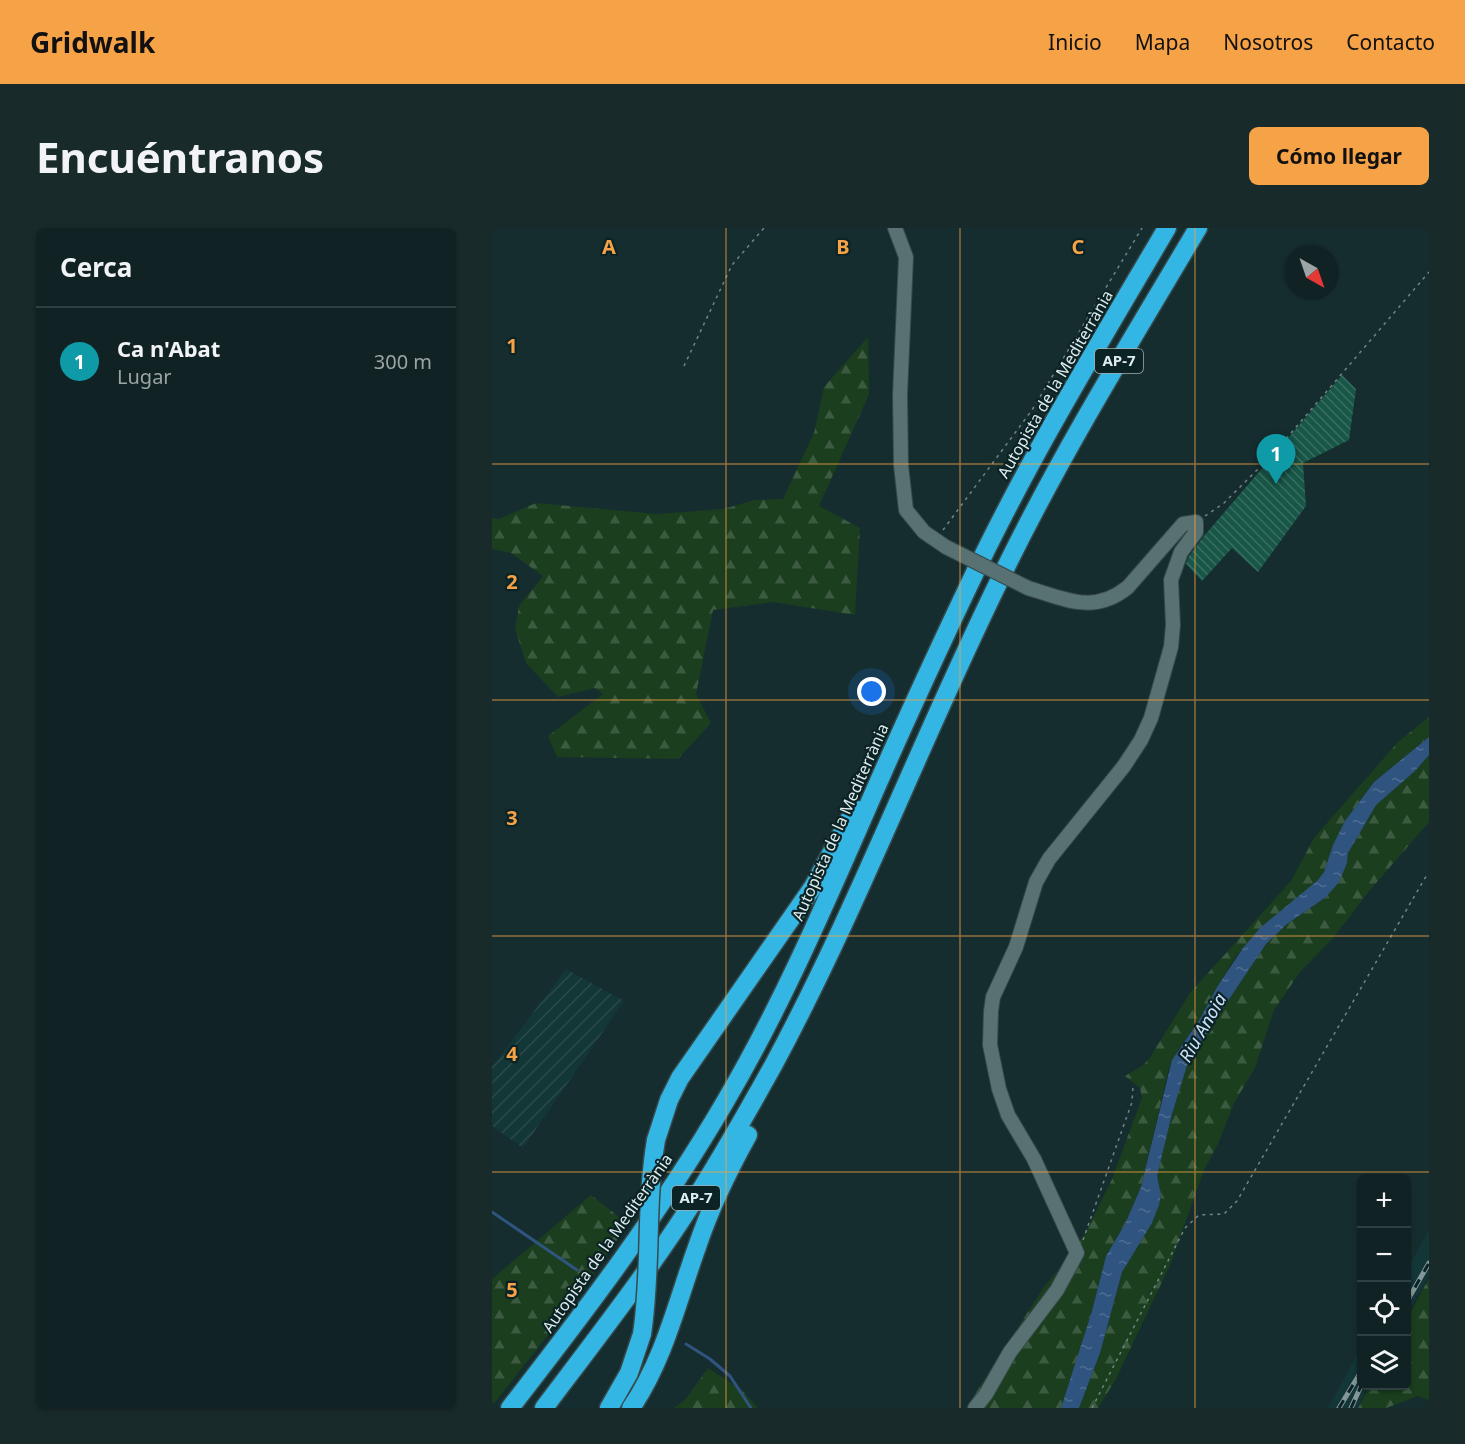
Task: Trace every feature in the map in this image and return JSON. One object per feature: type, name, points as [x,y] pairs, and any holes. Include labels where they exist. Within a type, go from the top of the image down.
[{"type":"highway","name":"Autopista de la Mediterrània","points":[[510,1408],[624,1257],[670,1190],[726,1100],[797,964],[916,697],[971,580],[1041,446],[1167,228]]},
{"type":"highway","name":"AP-7","points":[[544,1408],[651,1264],[694,1200],[769,1072],[821,971],[950,684],[1008,563],[1081,425],[1198,228]]},
{"type":"highway","points":[[609,1408],[629,1372],[642,1334],[647,1295],[651,1182],[656,1140],[669,1100],[680,1078],[813,887],[916,697]]},
{"type":"highway","points":[[631,1408],[643,1390],[659,1356],[710,1212],[793,1043],[821,971]]},
{"type":"lane","points":[[895,228],[906,256],[900,395],[901,465],[906,510],[924,532],[940,543],[1028,588],[1079,603],[1102,602],[1120,593],[1128,587],[1183,524],[1196,522],[1196,532],[1181,552],[1171,580],[1173,625],[1171,647],[1151,718],[1141,740],[1124,765],[1049,860],[1036,882],[1016,947],[993,997],[990,1045],[999,1089],[1008,1115],[1034,1160],[1077,1253],[1057,1290],[1010,1352],[986,1394],[975,1408]]},
{"type":"path","points":[[684,366],[732,265],[764,228]]},
{"type":"path","points":[[940,543],[1032,410],[1142,228]]},
{"type":"path","points":[[1196,522],[1224,503],[1273,454],[1429,272]]},
{"type":"path","points":[[1092,1408],[1185,1228],[1199,1215],[1224,1214],[1238,1201],[1429,874]]},
{"type":"path","points":[[1077,1253],[1086,1235],[1132,1102],[1133,1087]]},
{"type":"shaded area","points":[[566,969],[624,1001],[523,1148],[492,1126],[492,1067]]},
{"type":"shaded area","points":[[1429,1230],[1429,1275],[1411,1307],[1411,1282],[1411,1262]]},
{"type":"shaded area","points":[[1357,1354],[1357,1390],[1366,1390],[1357,1408],[1328,1408]]},
{"type":"green space","points":[[868,337],[869,394],[819,506],[860,528],[855,615],[773,602],[713,610],[696,694],[711,723],[678,759],[557,757],[548,736],[603,694],[595,688],[558,697],[526,663],[515,629],[519,606],[543,576],[511,553],[492,549],[492,518],[499,519],[536,503],[657,514],[723,509],[755,500],[783,499],[814,433],[824,387]]},
{"type":"green space","points":[[1429,717],[1429,737],[1374,782],[1345,821],[1333,845],[1324,872],[1237,955],[1200,1019],[1178,1050],[1169,1068],[1141,1187],[1125,1224],[1106,1256],[1092,1311],[1061,1408],[966,1408],[1044,1287],[1074,1251],[1112,1179],[1142,1098],[1140,1088],[1125,1076],[1149,1059],[1190,993],[1291,881],[1314,838],[1398,742]]},
{"type":"green space","points":[[1429,755],[1429,822],[1370,890],[1334,937],[1300,972],[1274,1010],[1255,1068],[1234,1103],[1218,1144],[1204,1170],[1170,1265],[1116,1379],[1098,1408],[1079,1408],[1100,1353],[1122,1272],[1152,1223],[1159,1205],[1161,1195],[1157,1176],[1172,1114],[1189,1059],[1266,944],[1287,924],[1326,897],[1347,863],[1348,853],[1376,805],[1415,771]]},
{"type":"green space","points":[[591,1195],[628,1224],[571,1306],[492,1406],[492,1279]]},
{"type":"green space","points":[[1429,1278],[1429,1400],[1418,1396],[1386,1408],[1358,1408],[1368,1390],[1411,1390],[1411,1312]]},
{"type":"green space","points":[[708,1368],[742,1390],[758,1408],[674,1408],[685,1400]]},
{"type":"water","name":"Riu Anoia","points":[[1429,737],[1429,755],[1415,771],[1376,805],[1348,853],[1347,863],[1339,882],[1326,897],[1287,924],[1266,944],[1189,1059],[1172,1114],[1157,1176],[1161,1195],[1159,1205],[1152,1223],[1122,1272],[1100,1353],[1079,1408],[1061,1408],[1092,1311],[1106,1256],[1125,1224],[1141,1187],[1172,1060],[1243,948],[1260,928],[1318,880],[1324,872],[1333,845],[1345,821],[1374,782]]},
{"type":"building","points":[[1342,375],[1356,389],[1349,440],[1303,463],[1306,506],[1258,572],[1232,548],[1202,581],[1186,564],[1189,556]]},
{"type":"waterway","points":[[492,1212],[577,1270]]},
{"type":"waterway","points":[[686,1344],[710,1359],[730,1376],[751,1408]]},
{"type":"railway","points":[[1411,1294],[1429,1263]]},
{"type":"railway","points":[[1339,1408],[1357,1378]]},
{"type":"railway","points":[[1351,1408],[1359,1390]]},
{"type":"place","name":"Ca n'Abat","points":[[1276,484]]}]
